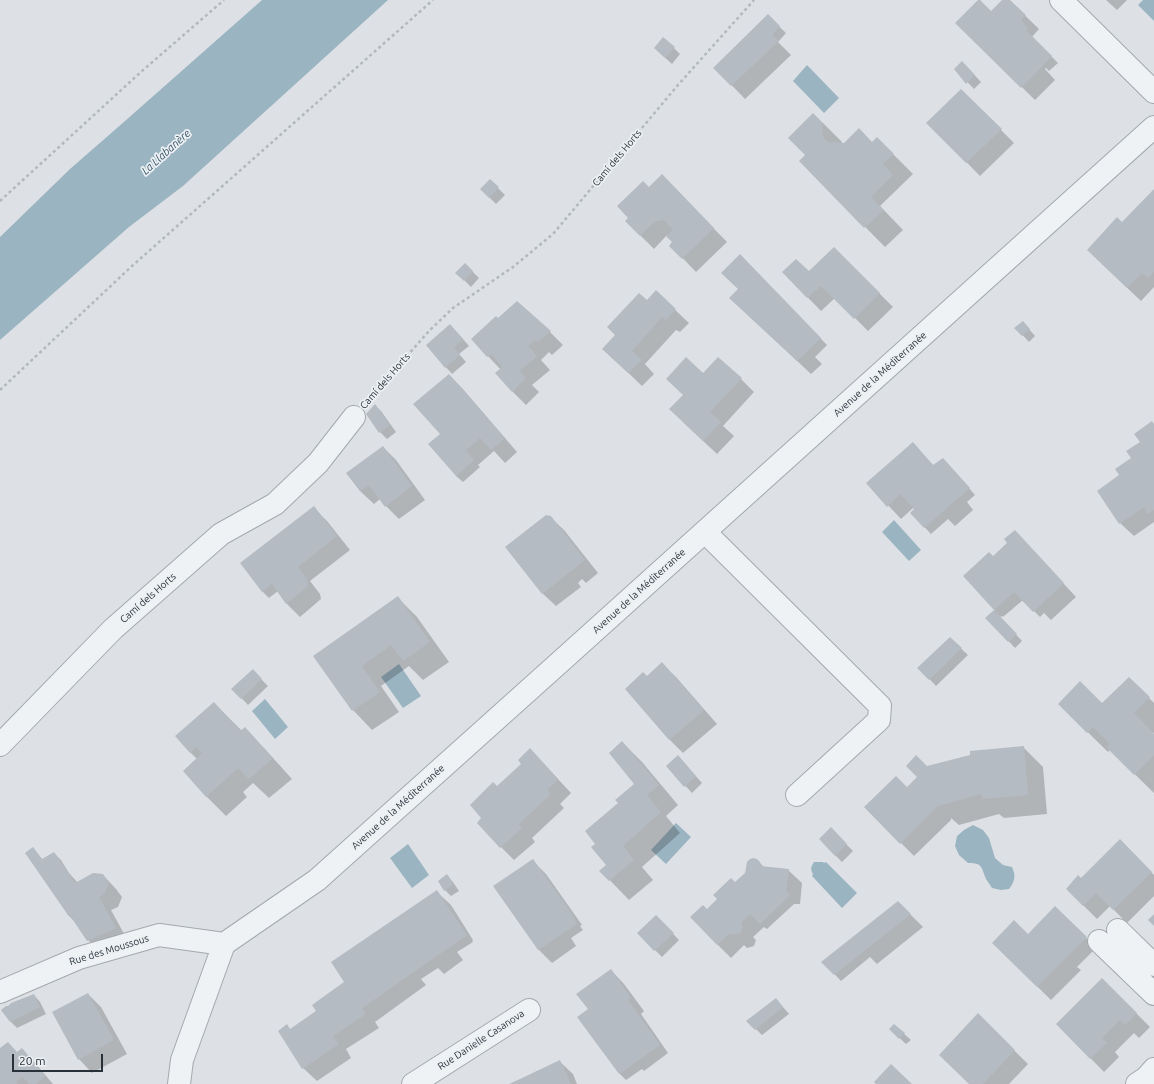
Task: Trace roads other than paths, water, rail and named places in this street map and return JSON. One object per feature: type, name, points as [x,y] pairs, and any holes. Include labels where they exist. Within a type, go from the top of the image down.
[{"type":"street","points":[[1061,0],[1153,88]]},
{"type":"street","name":"Avenue de la Méditerranée","points":[[224,944],[317,880],[1154,127]]},
{"type":"street","name":"Camí dels Horts","points":[[0,745],[113,629],[221,534],[275,504],[318,463],[354,417]]},
{"type":"street","points":[[705,532],[880,706],[879,720],[797,795]]},
{"type":"street","points":[[1118,930],[1154,965]]},
{"type":"street","name":"Rue des Moussous","points":[[0,992],[79,958],[159,935],[224,944]]},
{"type":"street","points":[[1099,941],[1154,994]]},
{"type":"street","points":[[179,1084],[182,1060],[224,944]]},
{"type":"street","name":"Rue Danielle Casanova","points":[[413,1084],[529,1010]]},
{"type":"street","points":[[1137,1084],[1146,1078],[1154,1069]]},
{"type":"water","name":"La Llabanère","points":[[262,0],[388,0],[183,186],[129,227],[0,340],[0,237],[70,169]]},
{"type":"water","points":[[1143,0],[1154,0],[1154,21],[1138,5]]},
{"type":"water","points":[[807,65],[839,98],[824,113],[793,81]]},
{"type":"water","points":[[894,520],[921,550],[909,561],[882,532]]},
{"type":"water","points":[[399,664],[421,696],[403,708],[381,677]]},
{"type":"water","points":[[265,699],[288,727],[275,739],[252,711]]},
{"type":"water","points":[[676,823],[691,837],[666,864],[651,850]]},
{"type":"water","points":[[973,825],[983,830],[989,838],[995,858],[1003,865],[1012,867],[1014,878],[1009,889],[1001,890],[992,888],[986,879],[981,866],[968,863],[959,855],[955,846],[957,836]]},
{"type":"water","points":[[408,844],[429,875],[412,888],[390,858]]},
{"type":"water","points":[[814,862],[826,862],[857,893],[842,908],[812,876],[813,874],[811,868]]}]
